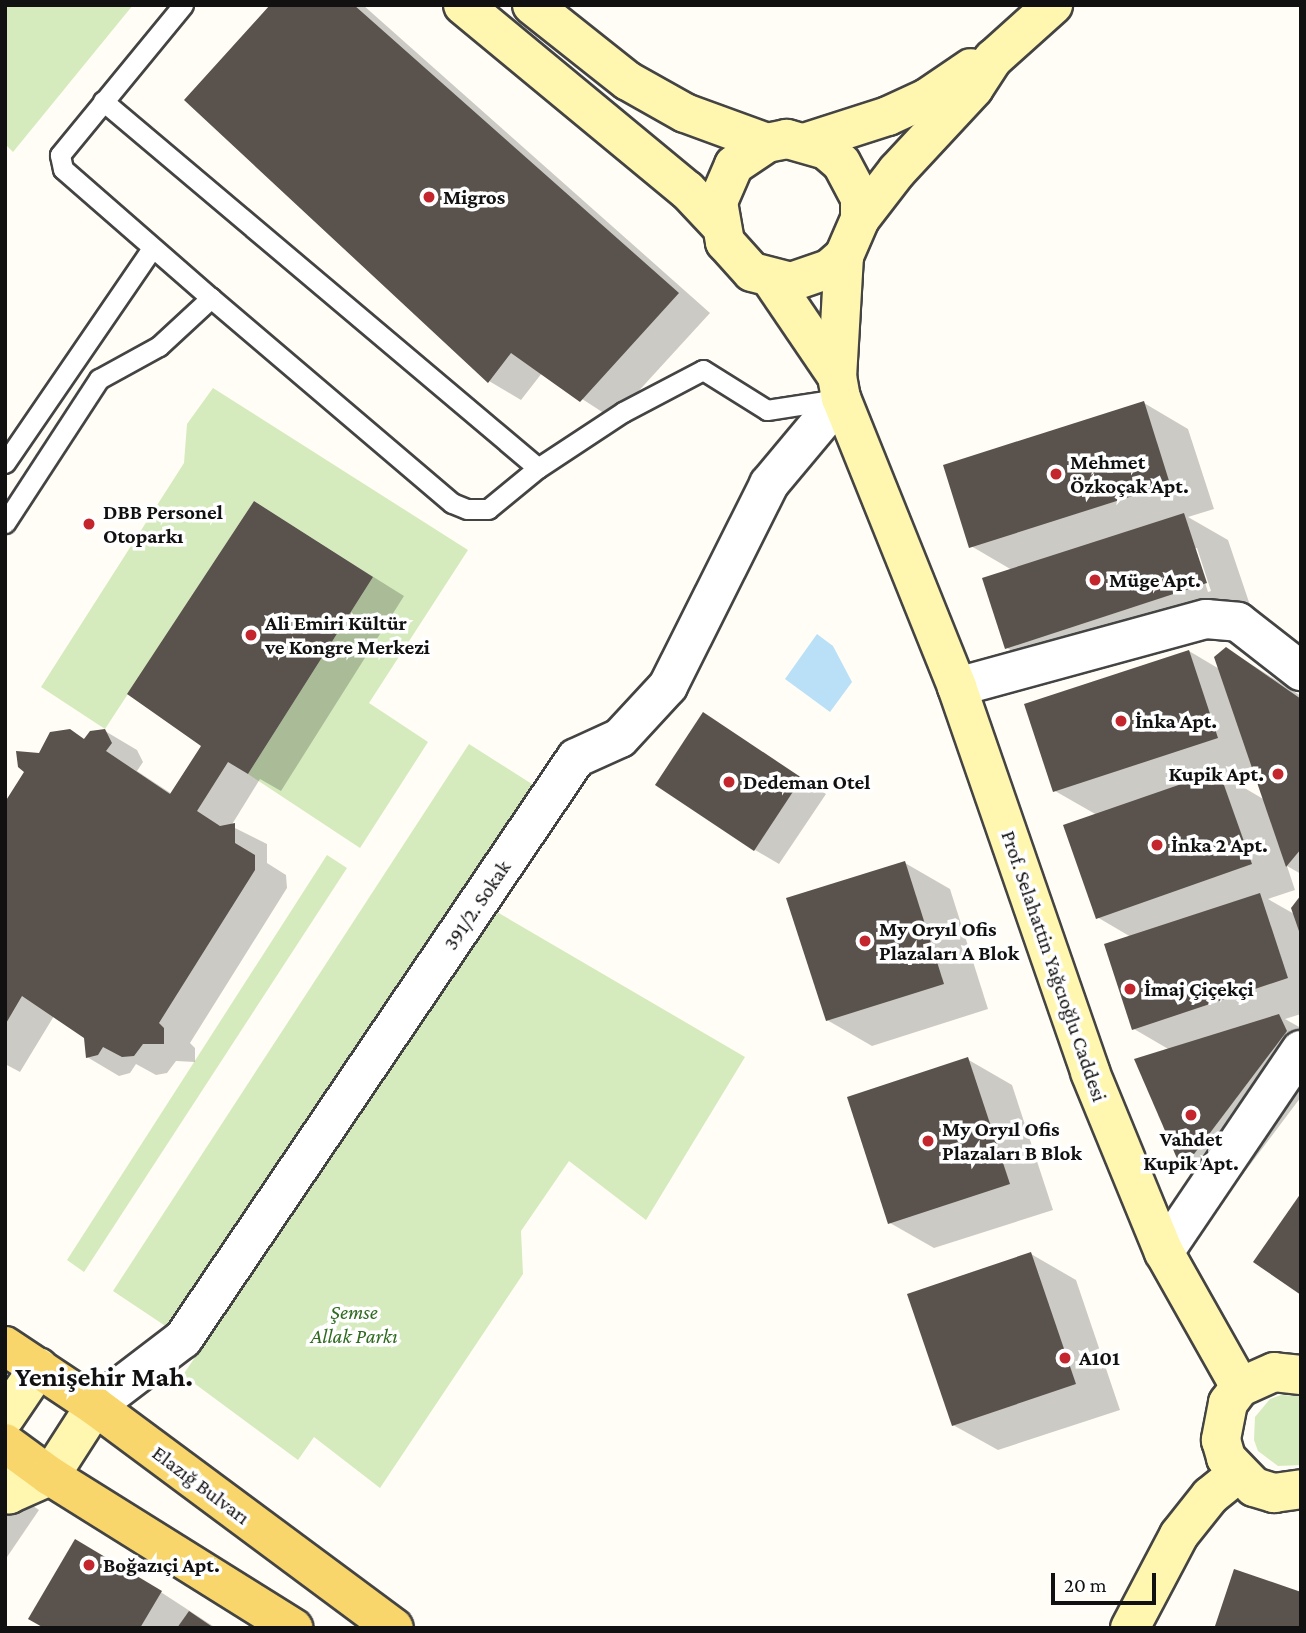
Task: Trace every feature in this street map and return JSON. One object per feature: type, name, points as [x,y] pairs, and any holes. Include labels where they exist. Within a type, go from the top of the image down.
[{"type":"main road","name":"Elazığ Bulvarı","points":[[5,1346],[95,1406],[394,1628]]},
{"type":"main road","points":[[5,1443],[50,1476],[293,1628]]},
{"type":"street","points":[[463,5],[687,190],[718,223],[736,259],[771,279],[811,278],[844,256],[860,219],[974,88],[993,59],[1053,5]]},
{"type":"street","points":[[532,5],[628,81],[685,113],[767,143],[807,142],[888,116],[927,98],[957,74],[993,59]]},
{"type":"street","points":[[807,142],[826,150],[853,179],[860,219]]},
{"type":"street","points":[[718,223],[723,183],[734,166],[767,143]]},
{"type":"street","name":"Prof. Selahattin Yağcıoğlu Caddesi","points":[[839,387],[844,256]]},
{"type":"street","name":"Prof. Selahattin Yağcıoğlu Caddesi","points":[[771,279],[839,387],[957,687],[1090,1072],[1164,1252],[1240,1387]]},
{"type":"street","name":"391/2. Sokak","points":[[95,1406],[183,1339],[576,758],[620,737],[668,686],[769,484],[839,387]]},
{"type":"street","points":[[957,687],[1206,619],[1238,622],[1301,671]]},
{"type":"street","points":[[1164,1252],[1301,1050]]},
{"type":"street","points":[[5,1417],[39,1367]]},
{"type":"street","points":[[1301,1375],[1274,1372],[1240,1387],[1222,1420],[1226,1458],[1237,1474],[1254,1487],[1274,1493],[1301,1489]]},
{"type":"street","points":[[7,1491],[50,1476],[95,1406]]},
{"type":"street","points":[[1130,1628],[1179,1535],[1210,1496],[1237,1474]]},
{"type":"lane","points":[[183,5],[60,155],[63,169],[452,503],[467,509],[488,509],[538,468],[623,412],[703,370],[767,410],[839,387]]},
{"type":"lane","points":[[103,101],[538,468]]},
{"type":"lane","points":[[5,463],[152,248]]},
{"type":"lane","points":[[5,523],[99,379],[159,346],[211,298]]},
{"type":"green space","points":[[5,5],[133,5],[13,152],[5,144]]},
{"type":"green space","points":[[213,388],[468,550],[369,703],[428,742],[360,848],[248,774],[373,577],[254,501],[105,729],[41,687],[184,463],[187,424]]},
{"type":"green space","points":[[469,744],[535,786],[170,1329],[113,1291]]},
{"type":"green space","points":[[327,855],[347,868],[84,1272],[67,1260]]},
{"type":"green space","name":"Şemse Allak Parkı","points":[[497,912],[745,1057],[646,1220],[569,1161],[521,1231],[523,1274],[380,1488],[314,1437],[298,1460],[183,1375]]},
{"type":"green space","points":[[1281,1395],[1301,1396],[1301,1465],[1278,1466],[1258,1451],[1254,1440],[1255,1417],[1270,1399]]},
{"type":"water","points":[[817,634],[833,646],[852,682],[830,712],[785,679]]},
{"type":"building","name":"Migros","points":[[270,5],[354,5],[679,293],[580,402],[511,353],[488,383],[184,100]]},
{"type":"building","name":"Mehmet Özkoçak Apt.","points":[[1144,401],[1170,484],[969,548],[943,465]]},
{"type":"building","points":[[254,501],[373,577],[248,774],[228,762],[197,811],[220,826],[235,823],[235,843],[255,855],[255,870],[159,1023],[164,1028],[164,1044],[143,1044],[134,1056],[122,1057],[103,1047],[98,1055],[86,1058],[84,1038],[22,996],[5,1025],[5,802],[24,772],[18,767],[16,751],[39,753],[50,732],[70,729],[84,739],[90,731],[105,729],[112,743],[106,751],[170,794],[201,746],[127,694]]},
{"type":"building","name":"Müge Apt.","points":[[1184,513],[1207,583],[1005,649],[982,578]]},
{"type":"building","name":"Kupik Apt.","points":[[1226,647],[1301,699],[1301,849],[1286,867],[1214,657]]},
{"type":"building","name":"İnka Apt.","points":[[1189,650],[1218,738],[1053,792],[1024,704]]},
{"type":"building","name":"Dedeman Otel","points":[[703,712],[802,778],[754,851],[655,785]]},
{"type":"building","name":"İnka 2 Apt.","points":[[1219,771],[1252,864],[1096,919],[1063,825]]},
{"type":"building","name":"My Oryıl Ofis Plazaları A Blok","points":[[905,861],[944,984],[826,1021],[786,898]]},
{"type":"building","points":[[1260,893],[1288,978],[1132,1030],[1104,944]]},
{"type":"building","points":[[1301,895],[1301,934],[1300,934],[1291,908]]},
{"type":"building","name":"Vahdet Kupik Apt.","points":[[1279,1014],[1287,1031],[1182,1170],[1134,1059]]},
{"type":"building","name":"My Oryıl Ofis Plazaları B Blok","points":[[968,1057],[1010,1184],[888,1224],[847,1097]]},
{"type":"building","points":[[1301,1193],[1301,1295],[1253,1262]]},
{"type":"building","points":[[1031,1252],[1076,1384],[952,1426],[907,1294]]},
{"type":"building","name":"Boğazıçi Apt.","points":[[75,1539],[162,1591],[140,1628],[44,1628],[28,1619]]},
{"type":"building","points":[[1234,1569],[1301,1592],[1301,1628],[1215,1626]]},
{"type":"building","points":[[189,1611],[214,1628],[177,1628]]},
{"type":"place","name":"Migros","points":[[429,197]]},
{"type":"place","name":"Mehmet Özkoçak Apt.","points":[[1056,474]]},
{"type":"place","name":"DBB Personel Otoparkı","points":[[89,524]]},
{"type":"place","name":"Müge Apt.","points":[[1095,580]]},
{"type":"place","name":"Ali Emiri Kültür ve Kongre Merkezi","points":[[251,635]]},
{"type":"place","name":"İnka Apt.","points":[[1121,721]]},
{"type":"place","name":"Kupik Apt.","points":[[1278,774]]},
{"type":"place","name":"Dedeman Otel","points":[[729,782]]},
{"type":"place","name":"İnka 2 Apt.","points":[[1157,845]]},
{"type":"place","name":"My Oryıl Ofis Plazaları A Blok","points":[[865,941]]},
{"type":"place","name":"İmaj Çiçekçi","points":[[1130,989]]},
{"type":"place","name":"Vahdet Kupik Apt.","points":[[1191,1115]]},
{"type":"place","name":"My Oryıl Ofis Plazaları B Blok","points":[[928,1141]]},
{"type":"place","name":"A101","points":[[1065,1358]]},
{"type":"place","name":"Boğazıçi Apt.","points":[[89,1565]]},
{"type":"district","name":"Yenişehir Mah.","points":[[104,1377]]}]
